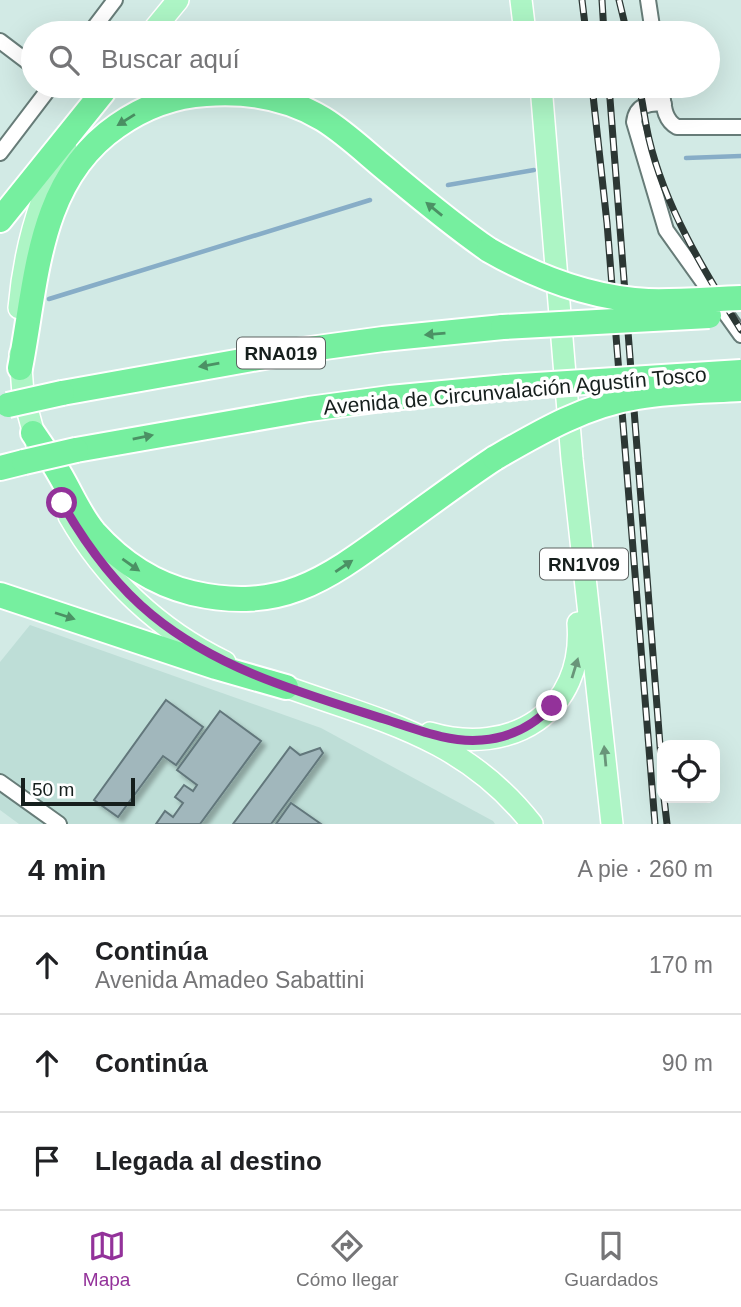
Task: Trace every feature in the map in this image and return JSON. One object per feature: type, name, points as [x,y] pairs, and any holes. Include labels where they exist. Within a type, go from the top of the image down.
[{"type":"highway","points":[[0,220],[99,98]]},
{"type":"highway","points":[[20,368],[41,246],[64,183],[80,159],[107,132],[139,111],[179,98]]},
{"type":"highway","points":[[271,98],[304,109],[346,135],[451,223],[489,250],[548,280],[619,298],[651,301],[741,298]]},
{"type":"highway","name":"RNA019","points":[[4,406],[62,393],[303,350],[383,339],[503,327],[741,314]]},
{"type":"highway","name":"Avenida de Circunvalación Agustín Tosco","points":[[0,468],[76,450],[309,408],[506,387],[741,372]]},
{"type":"highway","points":[[33,433],[60,474],[80,513],[109,547],[128,563],[165,585],[209,597],[231,599],[275,596],[314,584],[362,554],[495,458],[580,413],[619,401],[653,395],[741,389]]},
{"type":"highway","points":[[0,595],[216,667],[286,687]]},
{"type":"main road","points":[[161,21],[178,0]]},
{"type":"main road","points":[[522,0],[524,21]]},
{"type":"main road","points":[[533,0],[535,21]]},
{"type":"main road","points":[[100,98],[65,150],[53,174],[37,216],[25,261],[19,306],[23,394],[33,433],[50,477],[76,527],[111,576],[152,615],[196,647],[247,672],[371,715],[468,741],[501,738],[521,730],[542,717],[564,691],[573,677],[580,650],[560,439],[558,303]]},
{"type":"main road","points":[[530,98],[534,147],[554,262]]},
{"type":"main road","name":"RN1V09","points":[[542,98],[572,459],[612,824]]},
{"type":"main road","points":[[371,715],[405,728],[454,754],[489,780],[532,824]]},
{"type":"street","points":[[99,21],[115,0]]},
{"type":"street","points":[[648,0],[651,21]]},
{"type":"street","points":[[0,41],[21,57]]},
{"type":"street","points":[[0,153],[42,98]]},
{"type":"street","points":[[663,98],[666,118],[677,127],[741,127]]},
{"type":"street","points":[[664,104],[654,102],[643,106],[634,122],[661,213],[674,242],[741,335]]},
{"type":"street","points":[[0,782],[59,824]]},
{"type":"shaded area","points":[[30,625],[321,728],[495,824],[19,824],[0,810],[0,662]]},
{"type":"building","points":[[166,700],[203,727],[176,765],[163,756],[118,817],[94,800]]},
{"type":"building","points":[[220,711],[261,741],[200,824],[156,824],[165,811],[173,817],[183,803],[175,797],[184,785],[193,791],[197,785],[177,770]]},
{"type":"building","points":[[290,747],[300,755],[320,748],[323,753],[271,824],[233,824]]},
{"type":"building","points":[[291,803],[321,824],[276,824]]},
{"type":"waterway","points":[[686,158],[741,156]]},
{"type":"waterway","points":[[448,185],[534,170]]},
{"type":"waterway","points":[[49,299],[370,200]]},
{"type":"railway","points":[[582,0],[585,21]]},
{"type":"railway","points":[[602,0],[603,21]]},
{"type":"railway","points":[[619,0],[624,21]]},
{"type":"railway","points":[[593,98],[607,223],[655,824]]},
{"type":"railway","points":[[610,98],[660,740]]},
{"type":"railway","points":[[641,98],[656,164],[675,214],[741,330]]},
{"type":"railway","points":[[665,803],[667,824]]},
{"type":"route","points":[[62,503],[92,551],[130,596],[196,647],[247,672],[434,734],[468,741],[501,738],[514,733],[542,717],[552,706]]}]
